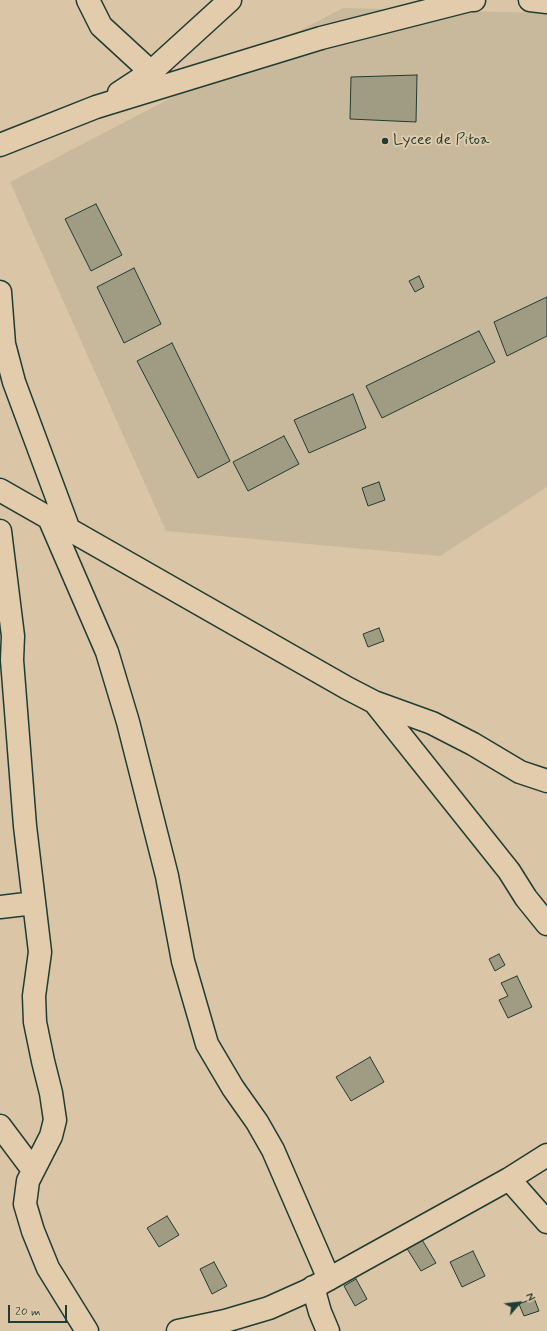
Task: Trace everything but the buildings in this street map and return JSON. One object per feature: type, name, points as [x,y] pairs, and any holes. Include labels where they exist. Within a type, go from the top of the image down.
[{"type":"street","points":[[88,0],[101,26],[151,72]]},
{"type":"street","points":[[96,107],[151,72],[230,0]]},
{"type":"street","points":[[0,145],[96,107],[321,38],[474,0]]},
{"type":"street","points":[[530,0],[547,2]]},
{"type":"street","points":[[0,292],[4,344],[14,382],[69,530]]},
{"type":"street","points":[[0,490],[347,688],[374,702],[432,723],[473,744],[520,772],[547,781]]},
{"type":"street","points":[[49,518],[107,652],[128,722],[165,868],[183,961],[207,1044],[233,1088],[257,1122],[273,1150],[321,1283],[320,1312],[328,1331]]},
{"type":"street","points":[[0,531],[13,636],[12,660],[26,826],[40,952],[34,996],[35,1022],[51,1093],[55,1120],[51,1136],[28,1181],[26,1204],[33,1231],[48,1268],[86,1331]]},
{"type":"street","points":[[374,702],[509,871],[526,898],[547,924]]},
{"type":"street","points":[[0,907],[34,903]]},
{"type":"street","points":[[0,1126],[33,1170]]},
{"type":"street","points":[[178,1331],[225,1321],[269,1308],[321,1283],[509,1179],[547,1155]]},
{"type":"street","points":[[509,1179],[547,1222]]},
{"type":"shaded area","points":[[343,8],[547,13],[547,487],[440,556],[166,531],[10,182]]},
{"type":"place","name":"Lycee de Pitoa","points":[[385,141]]}]
